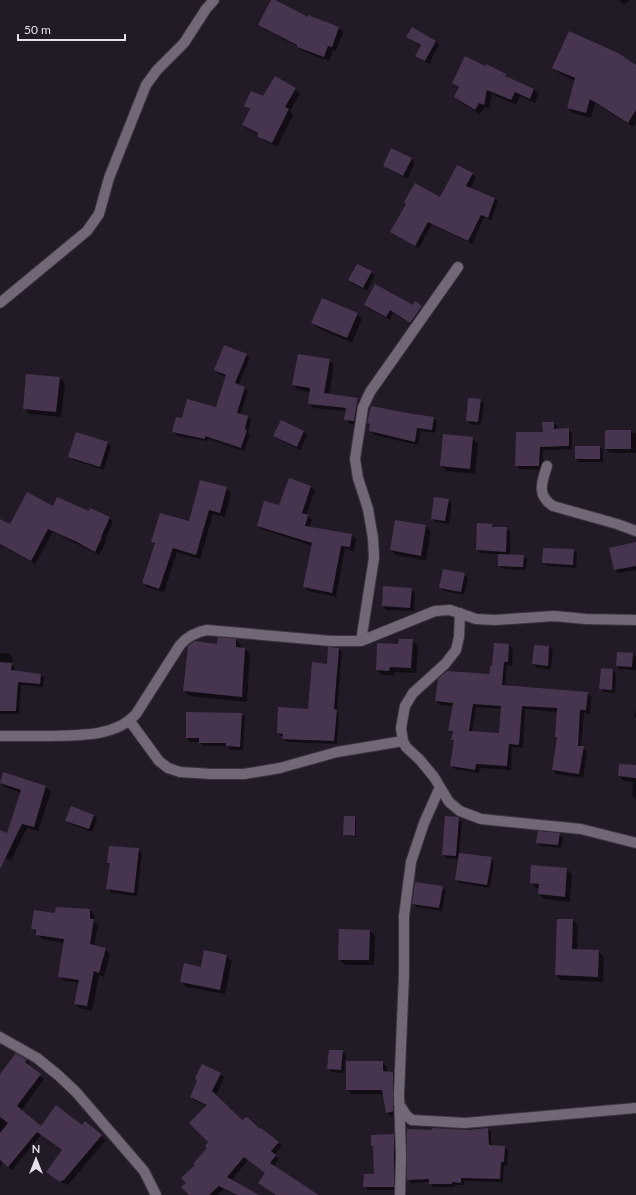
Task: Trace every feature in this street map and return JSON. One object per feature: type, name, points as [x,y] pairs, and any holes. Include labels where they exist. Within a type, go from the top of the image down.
[{"type":"street","points":[[0,303],[87,231],[99,214],[109,178],[146,86],[157,70],[184,44],[206,9],[214,0]]},
{"type":"street","points":[[361,640],[374,558],[373,538],[368,509],[358,478],[356,464],[363,407],[370,392],[458,267]]},
{"type":"street","points":[[547,466],[541,486],[543,496],[547,502],[553,506],[617,524],[636,531]]},
{"type":"street","points":[[0,736],[83,735],[107,730],[129,720],[136,714],[180,644],[198,632],[207,630],[331,641],[361,640],[435,611],[450,610],[476,619],[495,620],[554,616],[586,619],[636,620]]},
{"type":"street","points":[[460,614],[459,637],[456,650],[445,664],[413,693],[405,706],[401,728],[403,741],[406,748],[420,760],[434,777],[449,802],[460,811],[481,819],[581,830],[636,843]]},
{"type":"street","points":[[129,720],[159,761],[168,768],[180,772],[244,774],[280,768],[338,752],[403,741]]},
{"type":"street","points":[[400,1195],[401,1155],[399,1104],[404,974],[404,916],[411,862],[424,823],[440,787]]},
{"type":"street","points":[[0,1037],[37,1058],[76,1092],[144,1171],[156,1195]]},
{"type":"street","points":[[399,1104],[407,1116],[412,1120],[465,1123],[636,1108]]},
{"type":"building","points":[[271,0],[275,0],[308,17],[308,15],[339,27],[332,47],[328,46],[324,57],[297,47],[297,45],[258,25]]},
{"type":"building","points":[[412,27],[436,41],[425,61],[415,56],[421,45],[406,37]]},
{"type":"building","points":[[569,31],[618,53],[636,65],[636,110],[628,123],[590,99],[586,113],[567,108],[575,78],[552,68]]},
{"type":"building","points":[[465,56],[485,66],[486,64],[506,74],[505,76],[534,89],[530,99],[515,92],[511,100],[487,90],[484,105],[479,103],[475,110],[454,97],[459,87],[452,83]]},
{"type":"building","points":[[275,76],[296,88],[285,107],[289,109],[272,143],[258,137],[258,133],[242,125],[250,109],[244,106],[251,91],[263,96]]},
{"type":"building","points":[[391,148],[412,158],[403,176],[383,166]]},
{"type":"building","points":[[457,165],[473,173],[466,186],[495,198],[488,218],[481,215],[468,241],[428,222],[415,246],[390,232],[406,204],[404,202],[415,183],[440,197]]},
{"type":"building","points":[[357,264],[372,271],[363,288],[348,280]]},
{"type":"building","points":[[375,284],[413,305],[415,301],[422,306],[410,323],[390,310],[386,317],[364,305]]},
{"type":"building","points":[[322,298],[358,313],[347,338],[311,323]]},
{"type":"building","points":[[224,345],[247,354],[235,383],[245,387],[237,413],[248,416],[245,429],[247,430],[241,448],[205,436],[205,439],[172,432],[176,417],[182,418],[187,399],[216,407],[226,375],[214,370]]},
{"type":"building","points":[[298,354],[330,359],[324,393],[358,398],[354,421],[344,420],[346,408],[308,404],[310,388],[292,385]]},
{"type":"building","points":[[26,374],[60,377],[56,412],[23,409]]},
{"type":"building","points":[[468,398],[481,399],[478,422],[466,421]]},
{"type":"building","points":[[371,406],[434,417],[432,430],[417,428],[415,442],[369,431],[370,424],[367,423]]},
{"type":"building","points":[[281,420],[304,431],[297,447],[273,436]]},
{"type":"building","points":[[542,422],[554,422],[554,429],[569,428],[569,446],[540,447],[539,466],[515,466],[516,432],[543,432]]},
{"type":"building","points":[[605,430],[631,430],[631,449],[605,449]]},
{"type":"building","points":[[76,432],[108,442],[100,467],[68,457]]},
{"type":"building","points":[[443,434],[473,437],[470,469],[440,466]]},
{"type":"building","points":[[575,446],[600,446],[600,459],[575,459]]},
{"type":"building","points":[[289,478],[311,486],[302,513],[308,515],[305,526],[352,534],[350,547],[341,546],[332,593],[303,587],[312,543],[257,526],[264,501],[279,505]]},
{"type":"building","points":[[200,480],[227,487],[220,513],[209,510],[196,555],[173,548],[159,589],[142,583],[155,543],[151,542],[160,513],[189,521]]},
{"type":"building","points":[[27,492],[53,506],[57,497],[89,511],[90,508],[110,517],[95,552],[48,529],[31,561],[0,544],[0,519],[10,524]]},
{"type":"building","points":[[434,497],[449,499],[445,521],[431,519]]},
{"type":"building","points":[[395,520],[426,525],[421,556],[390,550]]},
{"type":"building","points":[[477,523],[493,524],[492,527],[507,527],[506,552],[476,550]]},
{"type":"building","points":[[636,542],[636,566],[614,570],[609,548]]},
{"type":"building","points":[[543,548],[574,549],[573,565],[542,563]]},
{"type":"building","points":[[498,554],[524,555],[523,567],[498,566]]},
{"type":"building","points":[[443,569],[465,573],[461,592],[439,588]]},
{"type":"building","points":[[383,586],[412,588],[410,608],[382,606]]},
{"type":"building","points":[[218,637],[236,639],[236,647],[245,648],[242,697],[183,691],[188,646],[195,641],[217,644]]},
{"type":"building","points":[[399,639],[413,639],[411,668],[390,667],[389,671],[376,670],[377,643],[398,644]]},
{"type":"building","points":[[494,643],[509,644],[508,662],[504,662],[502,685],[588,692],[586,710],[580,710],[578,746],[584,746],[579,774],[552,770],[557,737],[555,737],[557,708],[522,706],[519,745],[509,744],[507,766],[476,764],[475,770],[450,766],[454,740],[451,740],[453,731],[448,731],[453,703],[435,701],[438,679],[447,671],[490,674],[490,666],[492,666]],"holes":[[[473,704],[501,706],[499,733],[469,731]]]},
{"type":"building","points":[[534,645],[549,646],[548,666],[532,664]]},
{"type":"building","points":[[328,647],[339,648],[334,709],[337,710],[334,741],[282,739],[283,734],[277,733],[278,707],[308,709],[312,662],[327,664]]},
{"type":"building","points":[[617,652],[633,653],[632,667],[616,666]]},
{"type":"building","points":[[0,662],[12,663],[11,670],[41,674],[40,684],[18,682],[16,711],[0,711]]},
{"type":"building","points":[[601,668],[613,669],[612,690],[599,689]]},
{"type":"building","points":[[186,712],[242,713],[240,747],[226,746],[226,743],[199,743],[199,738],[186,738]]},
{"type":"building","points":[[619,764],[636,765],[636,778],[618,776]]},
{"type":"building","points":[[3,772],[46,786],[34,827],[22,824],[0,869],[0,830],[7,833],[21,790],[0,783]]},
{"type":"building","points":[[71,806],[94,815],[89,829],[65,821]]},
{"type":"building","points":[[344,816],[355,816],[355,836],[343,835]]},
{"type":"building","points":[[445,816],[459,817],[456,856],[442,855]]},
{"type":"building","points":[[538,831],[560,833],[558,845],[536,843]]},
{"type":"building","points":[[109,846],[139,848],[134,893],[106,889],[110,863],[107,863]]},
{"type":"building","points":[[459,853],[492,857],[487,885],[455,880]]},
{"type":"building","points":[[531,865],[567,868],[565,897],[538,894],[539,884],[530,883]]},
{"type":"building","points":[[415,882],[443,886],[439,908],[412,904]]},
{"type":"building","points":[[56,907],[90,909],[90,919],[94,919],[90,944],[106,948],[99,973],[94,971],[87,1006],[74,1004],[79,980],[58,977],[64,939],[36,935],[36,930],[31,929],[34,910],[55,913]]},
{"type":"building","points":[[557,919],[573,919],[572,949],[599,950],[598,977],[555,975]]},
{"type":"building","points":[[339,929],[370,930],[369,960],[338,960]]},
{"type":"building","points":[[204,950],[227,955],[220,990],[180,982],[184,963],[201,967]]},
{"type":"building","points":[[329,1050],[343,1050],[341,1070],[327,1069]]},
{"type":"building","points":[[16,1053],[27,1060],[25,1062],[41,1074],[17,1106],[41,1126],[56,1105],[82,1125],[85,1121],[102,1135],[63,1181],[62,1180],[60,1182],[46,1172],[62,1150],[37,1132],[8,1167],[0,1160],[0,1133],[8,1123],[0,1117],[0,1074]]},
{"type":"building","points":[[346,1061],[383,1061],[383,1071],[393,1072],[393,1111],[386,1113],[382,1090],[346,1090]]},
{"type":"building","points":[[202,1064],[221,1073],[212,1091],[242,1120],[247,1117],[260,1129],[261,1128],[279,1142],[271,1151],[276,1155],[270,1163],[319,1195],[276,1195],[258,1183],[265,1173],[244,1157],[227,1177],[259,1195],[237,1195],[219,1186],[209,1195],[189,1195],[181,1187],[186,1183],[181,1178],[195,1165],[193,1164],[207,1148],[205,1146],[208,1142],[189,1123],[207,1105],[190,1097],[197,1081],[195,1078]]},
{"type":"building","points":[[432,1128],[469,1130],[488,1128],[489,1145],[505,1146],[504,1162],[501,1162],[500,1179],[461,1178],[461,1183],[452,1182],[452,1184],[429,1184],[429,1179],[407,1180],[407,1129],[432,1130]]},
{"type":"building","points":[[394,1134],[394,1187],[363,1187],[364,1174],[374,1174],[371,1135]]}]
